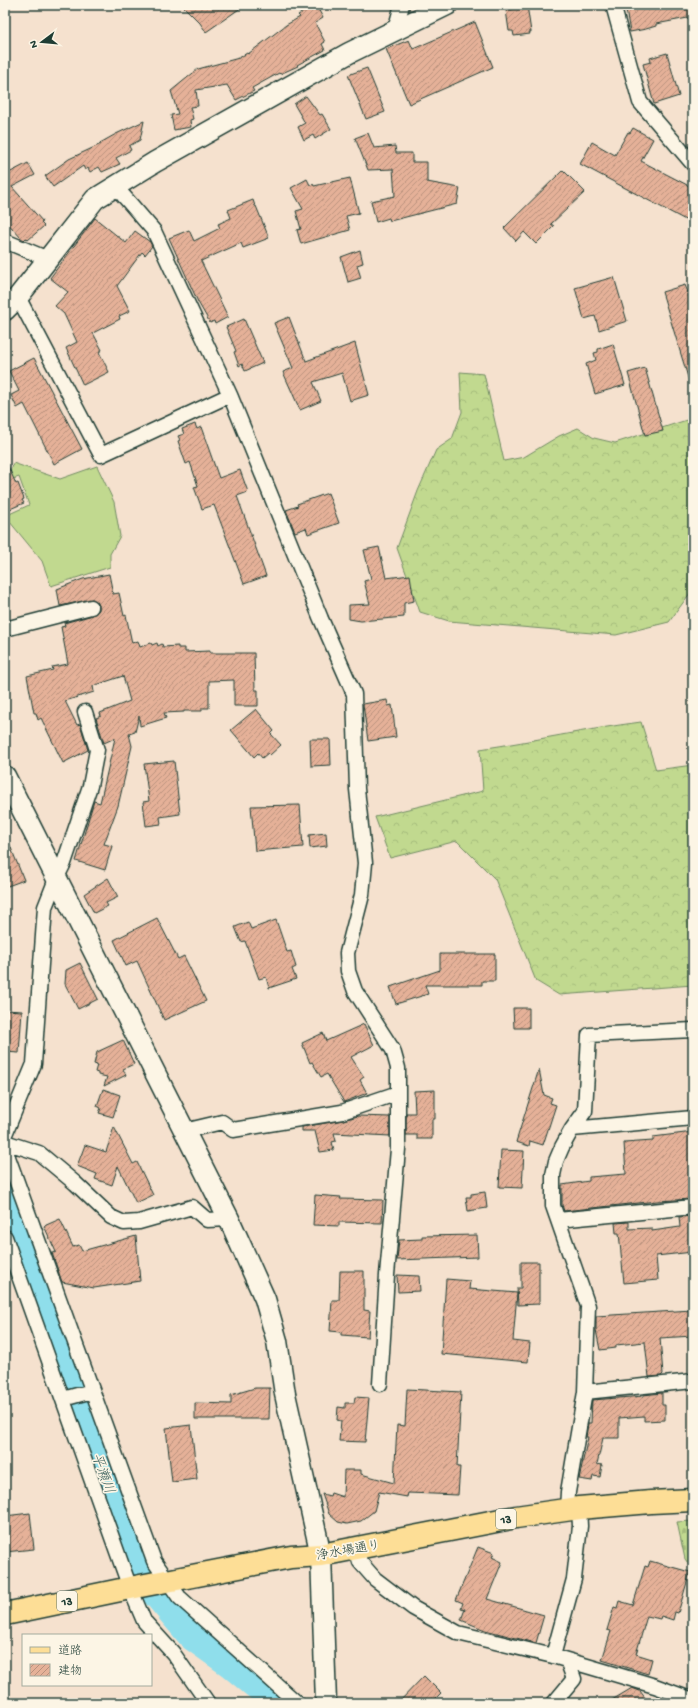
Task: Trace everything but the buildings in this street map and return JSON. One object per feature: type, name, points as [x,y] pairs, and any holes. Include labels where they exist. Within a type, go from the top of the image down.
[{"type":"main road","name":"浄水場通り","points":[[5,1614],[130,1588],[291,1558],[321,1555],[516,1517],[573,1509],[693,1500]]},
{"type":"street","points":[[395,30],[402,5]]},
{"type":"street","points":[[230,395],[101,455],[11,303],[95,199],[115,186],[349,53],[447,5]]},
{"type":"street","points":[[613,5],[640,102],[693,164]]},
{"type":"street","points":[[115,186],[154,231],[230,395],[321,619],[354,694],[357,789],[365,863],[362,895],[347,953],[348,971],[355,991],[393,1050],[398,1068],[398,1149],[386,1275],[380,1384]]},
{"type":"street","points":[[5,241],[48,259]]},
{"type":"street","points":[[5,629],[91,606]]},
{"type":"street","points":[[5,1134],[34,1064],[46,907],[56,878],[64,863],[90,786],[98,750],[84,712]]},
{"type":"street","points":[[5,776],[159,1078],[229,1219],[265,1299],[277,1342],[286,1394],[321,1555],[326,1703]]},
{"type":"street","points":[[553,1656],[574,1579],[580,1526],[568,1492],[585,1392],[588,1306],[553,1206],[553,1175],[556,1161],[572,1129],[585,1111],[589,1035],[693,1030]]},
{"type":"street","points":[[184,1131],[222,1122],[233,1130],[342,1112],[398,1093]]},
{"type":"street","points":[[572,1129],[693,1118]]},
{"type":"street","points":[[5,1142],[39,1153],[75,1183],[110,1217],[124,1223],[139,1222],[192,1207],[207,1220],[229,1219]]},
{"type":"street","points":[[5,1149],[154,1561],[179,1597],[297,1703]]},
{"type":"street","points":[[558,1220],[693,1207]]},
{"type":"street","points":[[5,1237],[130,1588],[144,1621],[173,1653],[208,1703]]},
{"type":"street","points":[[585,1392],[693,1381]]},
{"type":"street","points":[[63,1399],[92,1391]]},
{"type":"street","points":[[356,1548],[360,1562],[375,1579],[413,1608],[458,1633],[553,1656],[655,1686],[693,1700]]},
{"type":"street","points":[[554,1703],[574,1679],[567,1660]]},
{"type":"green space","points":[[460,372],[484,374],[504,461],[524,457],[559,436],[578,428],[594,438],[615,443],[693,418],[693,589],[669,622],[616,635],[449,621],[420,612],[397,548],[418,491],[436,450],[452,439],[462,412]]},
{"type":"green space","points":[[13,463],[60,479],[97,466],[114,502],[120,536],[110,554],[110,567],[51,586],[42,561],[5,516],[29,505],[19,477],[5,482],[5,473],[12,468]]},
{"type":"green space","points":[[641,722],[656,770],[693,765],[693,985],[559,995],[536,981],[495,879],[457,841],[390,858],[375,817],[483,791],[480,749]]},
{"type":"green space","points":[[693,1521],[693,1570],[685,1559],[677,1522]]},
{"type":"waterway","name":"平瀬川","points":[[5,1193],[32,1279],[137,1564],[155,1591],[193,1636],[231,1663],[279,1703]]}]
